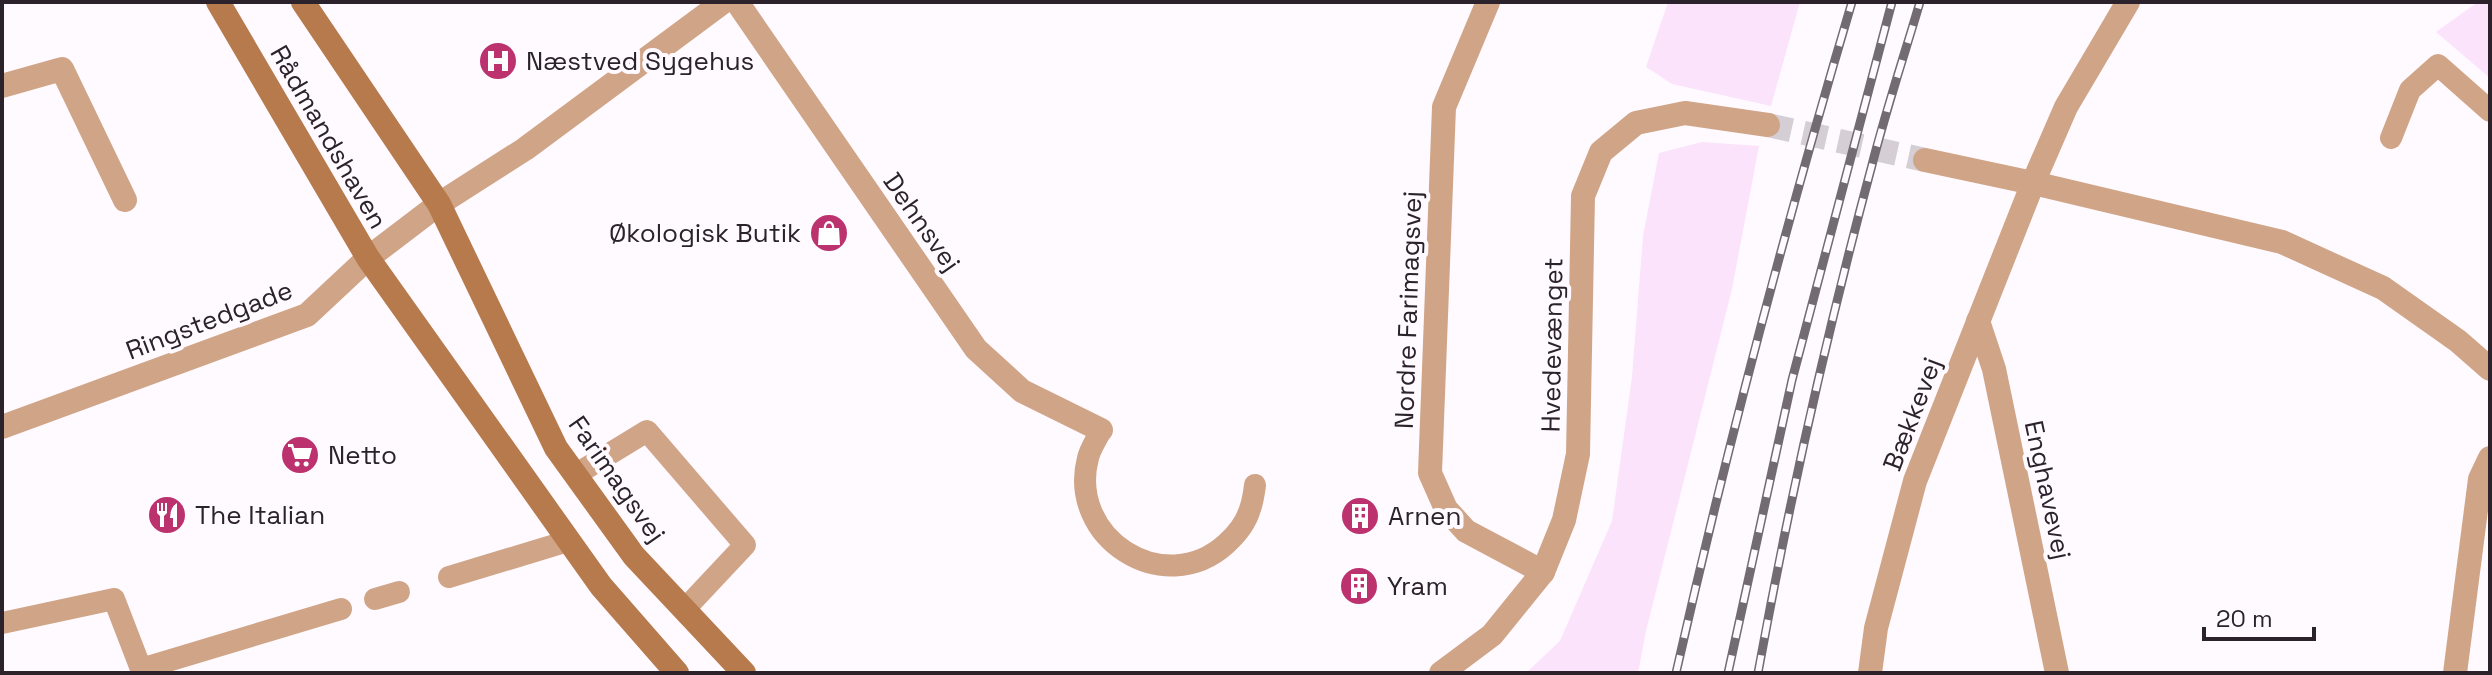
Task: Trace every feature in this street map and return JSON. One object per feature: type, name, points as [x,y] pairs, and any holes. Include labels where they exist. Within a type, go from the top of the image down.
[{"type":"main road","name":"Rådmandshaven","points":[[218,2],[368,258]]},
{"type":"main road","name":"Rådmandshaven","points":[[303,2],[439,204]]},
{"type":"main road","name":"Farimagsvej","points":[[439,204],[556,448],[634,556],[744,673]]},
{"type":"main road","points":[[368,258],[601,586],[677,673]]},
{"type":"street","name":"Ringstedgade","points":[[2,427],[307,315],[368,258],[439,204],[525,149],[723,2]]},
{"type":"street","name":"Dehnsvej","points":[[737,2],[976,349],[1022,391],[1101,430]]},
{"type":"street","name":"Nordre Farimagsvej","points":[[1488,2],[1444,107],[1430,473],[1446,509],[1466,531],[1543,572]]},
{"type":"street","name":"Bækkevej","points":[[1870,673],[1876,628],[1915,481],[2066,107],[2128,2]]},
{"type":"street","points":[[2,86],[62,69],[125,200]]},
{"type":"street","name":"Hvedevænget","points":[[1441,673],[1492,635],[1543,572],[1564,520],[1578,454],[1583,196],[1601,152],[1636,123],[1685,113],[1768,125]]},
{"type":"street","points":[[1925,160],[2282,242],[2383,288],[2458,341],[2490,369]]},
{"type":"street","name":"Enghavevej","points":[[1978,321],[1994,369],[2057,673]]},
{"type":"street","points":[[2455,673],[2480,479],[2490,458]]},
{"type":"lane","points":[[2391,138],[2410,90],[2438,65],[2490,111]]},
{"type":"lane","points":[[1101,430],[1088,458],[1085,489],[1093,518],[1111,543],[1137,559],[1163,566],[1191,564],[1216,553],[1236,535],[1250,511],[1255,485]]},
{"type":"lane","points":[[575,475],[647,431],[745,545],[684,610]]},
{"type":"lane","points":[[449,577],[568,541]]},
{"type":"lane","points":[[375,599],[399,592]]},
{"type":"lane","points":[[2,623],[114,599],[141,669],[168,667],[341,609]]},
{"type":"shaded area","points":[[1668,2],[1800,2],[1771,106],[1672,84],[1646,67]]},
{"type":"shaded area","points":[[2478,2],[2490,2],[2490,78],[2436,32]]},
{"type":"shaded area","points":[[1702,142],[1759,146],[1732,289],[1638,673],[1526,673],[1560,641],[1612,521],[1632,377],[1643,236],[1659,153]]},
{"type":"tunnel","points":[[1768,125],[1925,160]]},
{"type":"railway","points":[[1676,673],[1758,336],[1852,2]]},
{"type":"railway","points":[[1728,673],[1792,380],[1892,2]]},
{"type":"railway","points":[[1758,673],[1824,354],[1877,144],[1920,2]]},
{"type":"place","name":"Næstved Sygehus","points":[[498,61]]},
{"type":"place","name":"Økologisk Butik","points":[[829,233]]},
{"type":"place","name":"Netto","points":[[300,455]]},
{"type":"place","name":"The Italian","points":[[167,515]]},
{"type":"place","name":"Arnen","points":[[1360,516]]},
{"type":"place","name":"Yram","points":[[1359,586]]}]
